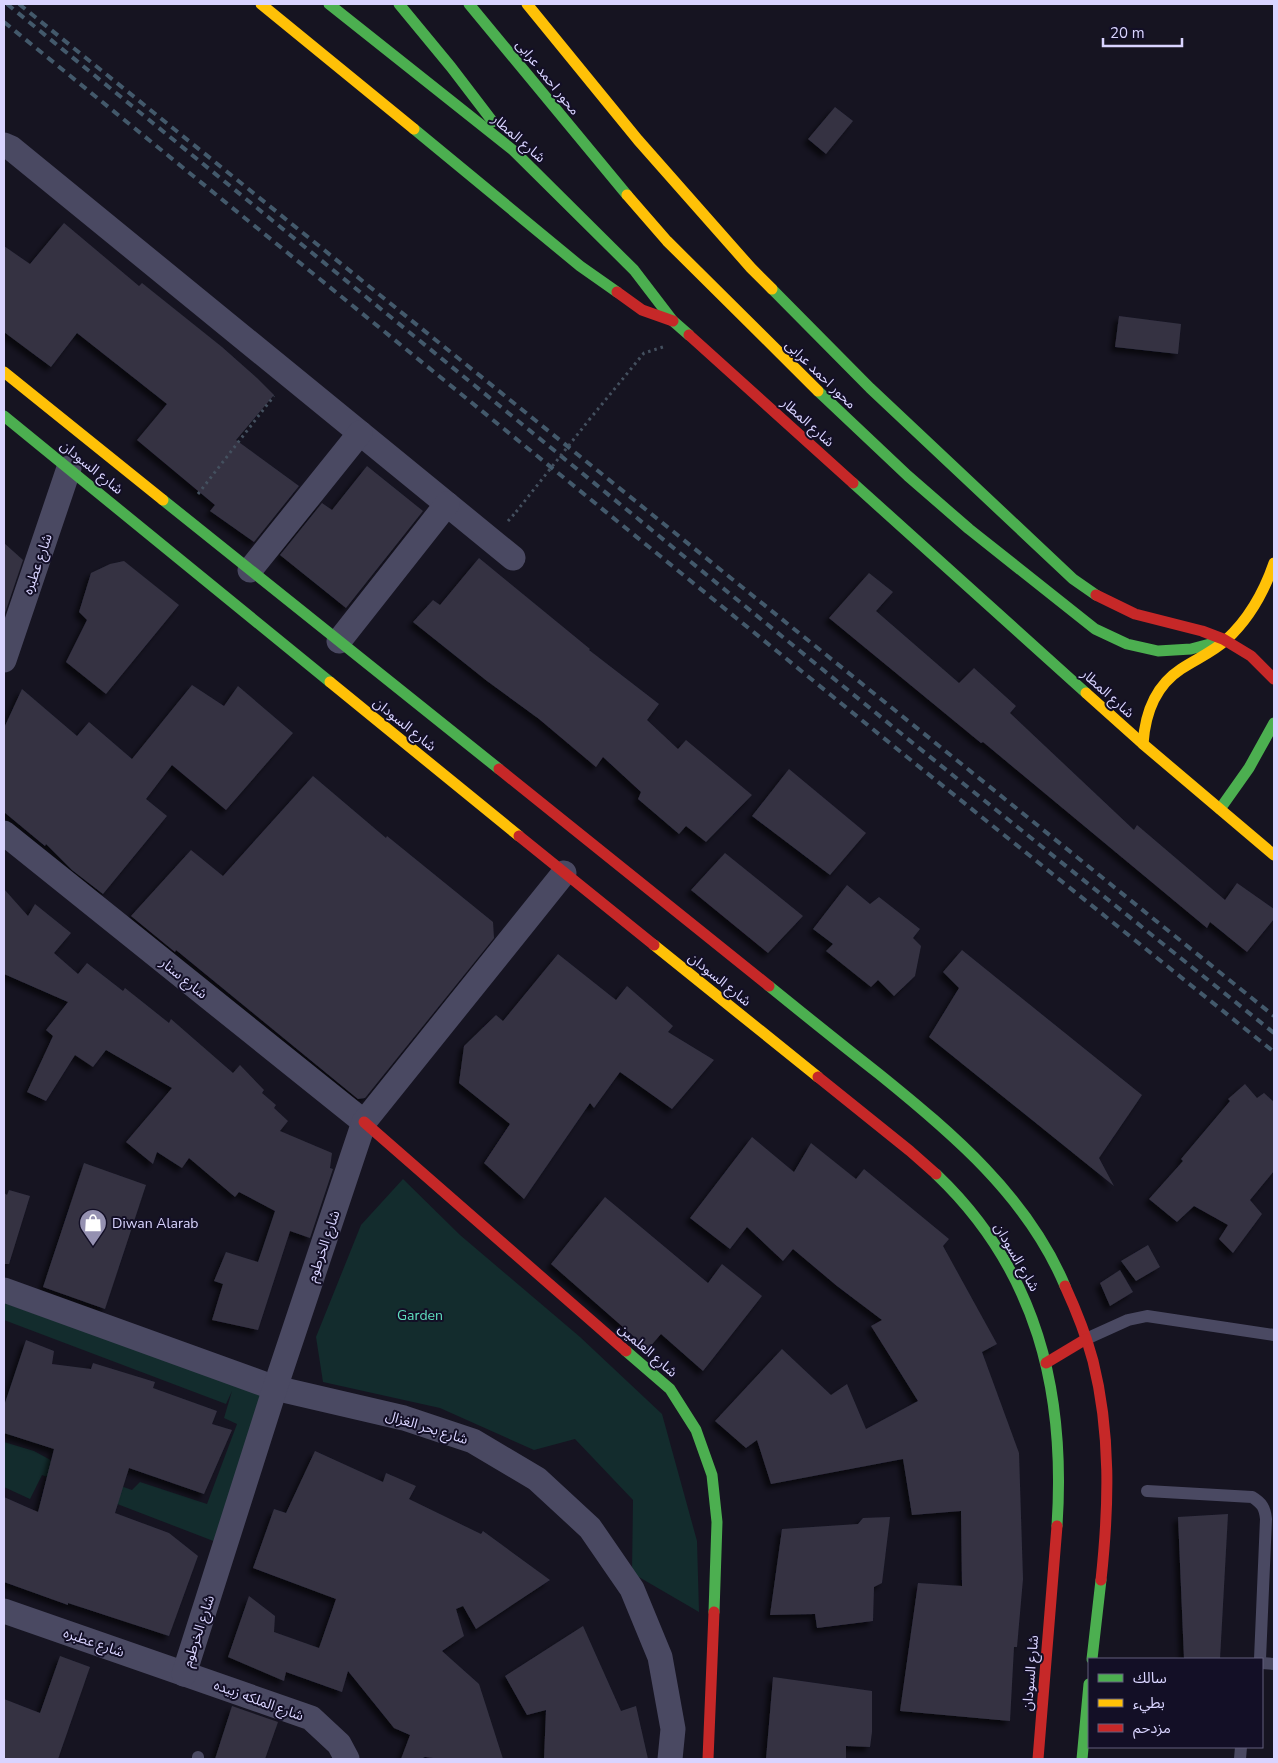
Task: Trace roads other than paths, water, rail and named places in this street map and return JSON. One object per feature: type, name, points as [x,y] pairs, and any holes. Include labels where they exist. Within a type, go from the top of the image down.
[{"type":"main road","points":[[261,4],[580,266],[642,310],[673,321]]},
{"type":"main road","name":"شارع المطار","points":[[329,4],[514,151],[634,270],[673,321],[1143,744],[1274,855]]},
{"type":"main road","points":[[400,4],[451,67],[514,151]]},
{"type":"main road","name":"محور احمد عرابى","points":[[470,4],[605,170],[667,241],[848,422],[969,529],[1059,602],[1095,629],[1112,639],[1149,650],[1168,651],[1207,647],[1225,640]]},
{"type":"main road","points":[[526,4],[638,140],[751,268],[870,388],[1073,579],[1113,605],[1135,614],[1204,632],[1225,640],[1258,663],[1274,679]]},
{"type":"main road","name":"شارع السودان","points":[[4,372],[918,1106],[972,1153],[1008,1194],[1040,1240],[1058,1271],[1074,1305],[1096,1374],[1107,1444],[1108,1480],[1107,1516],[1092,1658]]},
{"type":"main road","name":"شارع السودان","points":[[4,416],[564,873],[910,1151],[938,1175],[980,1223],[1005,1262],[1022,1294],[1036,1328],[1054,1399],[1058,1436],[1058,1516],[1038,1759]]},
{"type":"main road","points":[[1143,744],[1144,726],[1149,708],[1157,692],[1180,669],[1200,659],[1225,640],[1250,613],[1263,591],[1274,563]]},
{"type":"main road","points":[[1220,809],[1260,753],[1274,723]]},
{"type":"main road","name":"شارع العلمين","points":[[364,1122],[670,1389],[696,1430],[712,1475],[717,1522],[708,1759]]},
{"type":"main road","points":[[1046,1363],[1086,1340]]},
{"type":"main road","points":[[1082,1759],[1088,1695]]},
{"type":"street","points":[[4,146],[11,148],[513,558]]},
{"type":"street","points":[[250,570],[360,433]]},
{"type":"street","name":"شارع عطبره","points":[[4,660],[69,468]]},
{"type":"street","points":[[339,641],[447,504]]},
{"type":"street","name":"شارع سنار","points":[[4,833],[364,1122]]},
{"type":"street","name":"شارع الخرطوم","points":[[184,1674],[275,1388],[364,1122],[564,873]]},
{"type":"street","name":"شارع بحر الغزال","points":[[4,1290],[275,1388],[404,1418],[474,1441],[536,1479],[590,1528],[632,1589],[660,1657],[673,1729],[670,1759]]},
{"type":"street","name":"شارع عطبره","points":[[4,1611],[184,1674]]},
{"type":"street","name":"شارع الملكه زبيده","points":[[184,1674],[311,1718],[339,1744],[347,1759]]},
{"type":"lane","points":[[1086,1340],[1128,1320],[1147,1316],[1274,1335]]},
{"type":"lane","points":[[1148,1490],[1252,1497],[1260,1501],[1265,1508],[1260,1658]]},
{"type":"railway","points":[[7,4],[914,744],[1274,1033]]},
{"type":"railway","points":[[19,4],[1274,1016]]},
{"type":"railway","points":[[4,22],[907,757],[1274,1052]]},
{"type":"place","name":"Diwan Alarab","points":[[93,1247]]},
{"type":"park label","name":"Garden","points":[[420,1315]]}]
